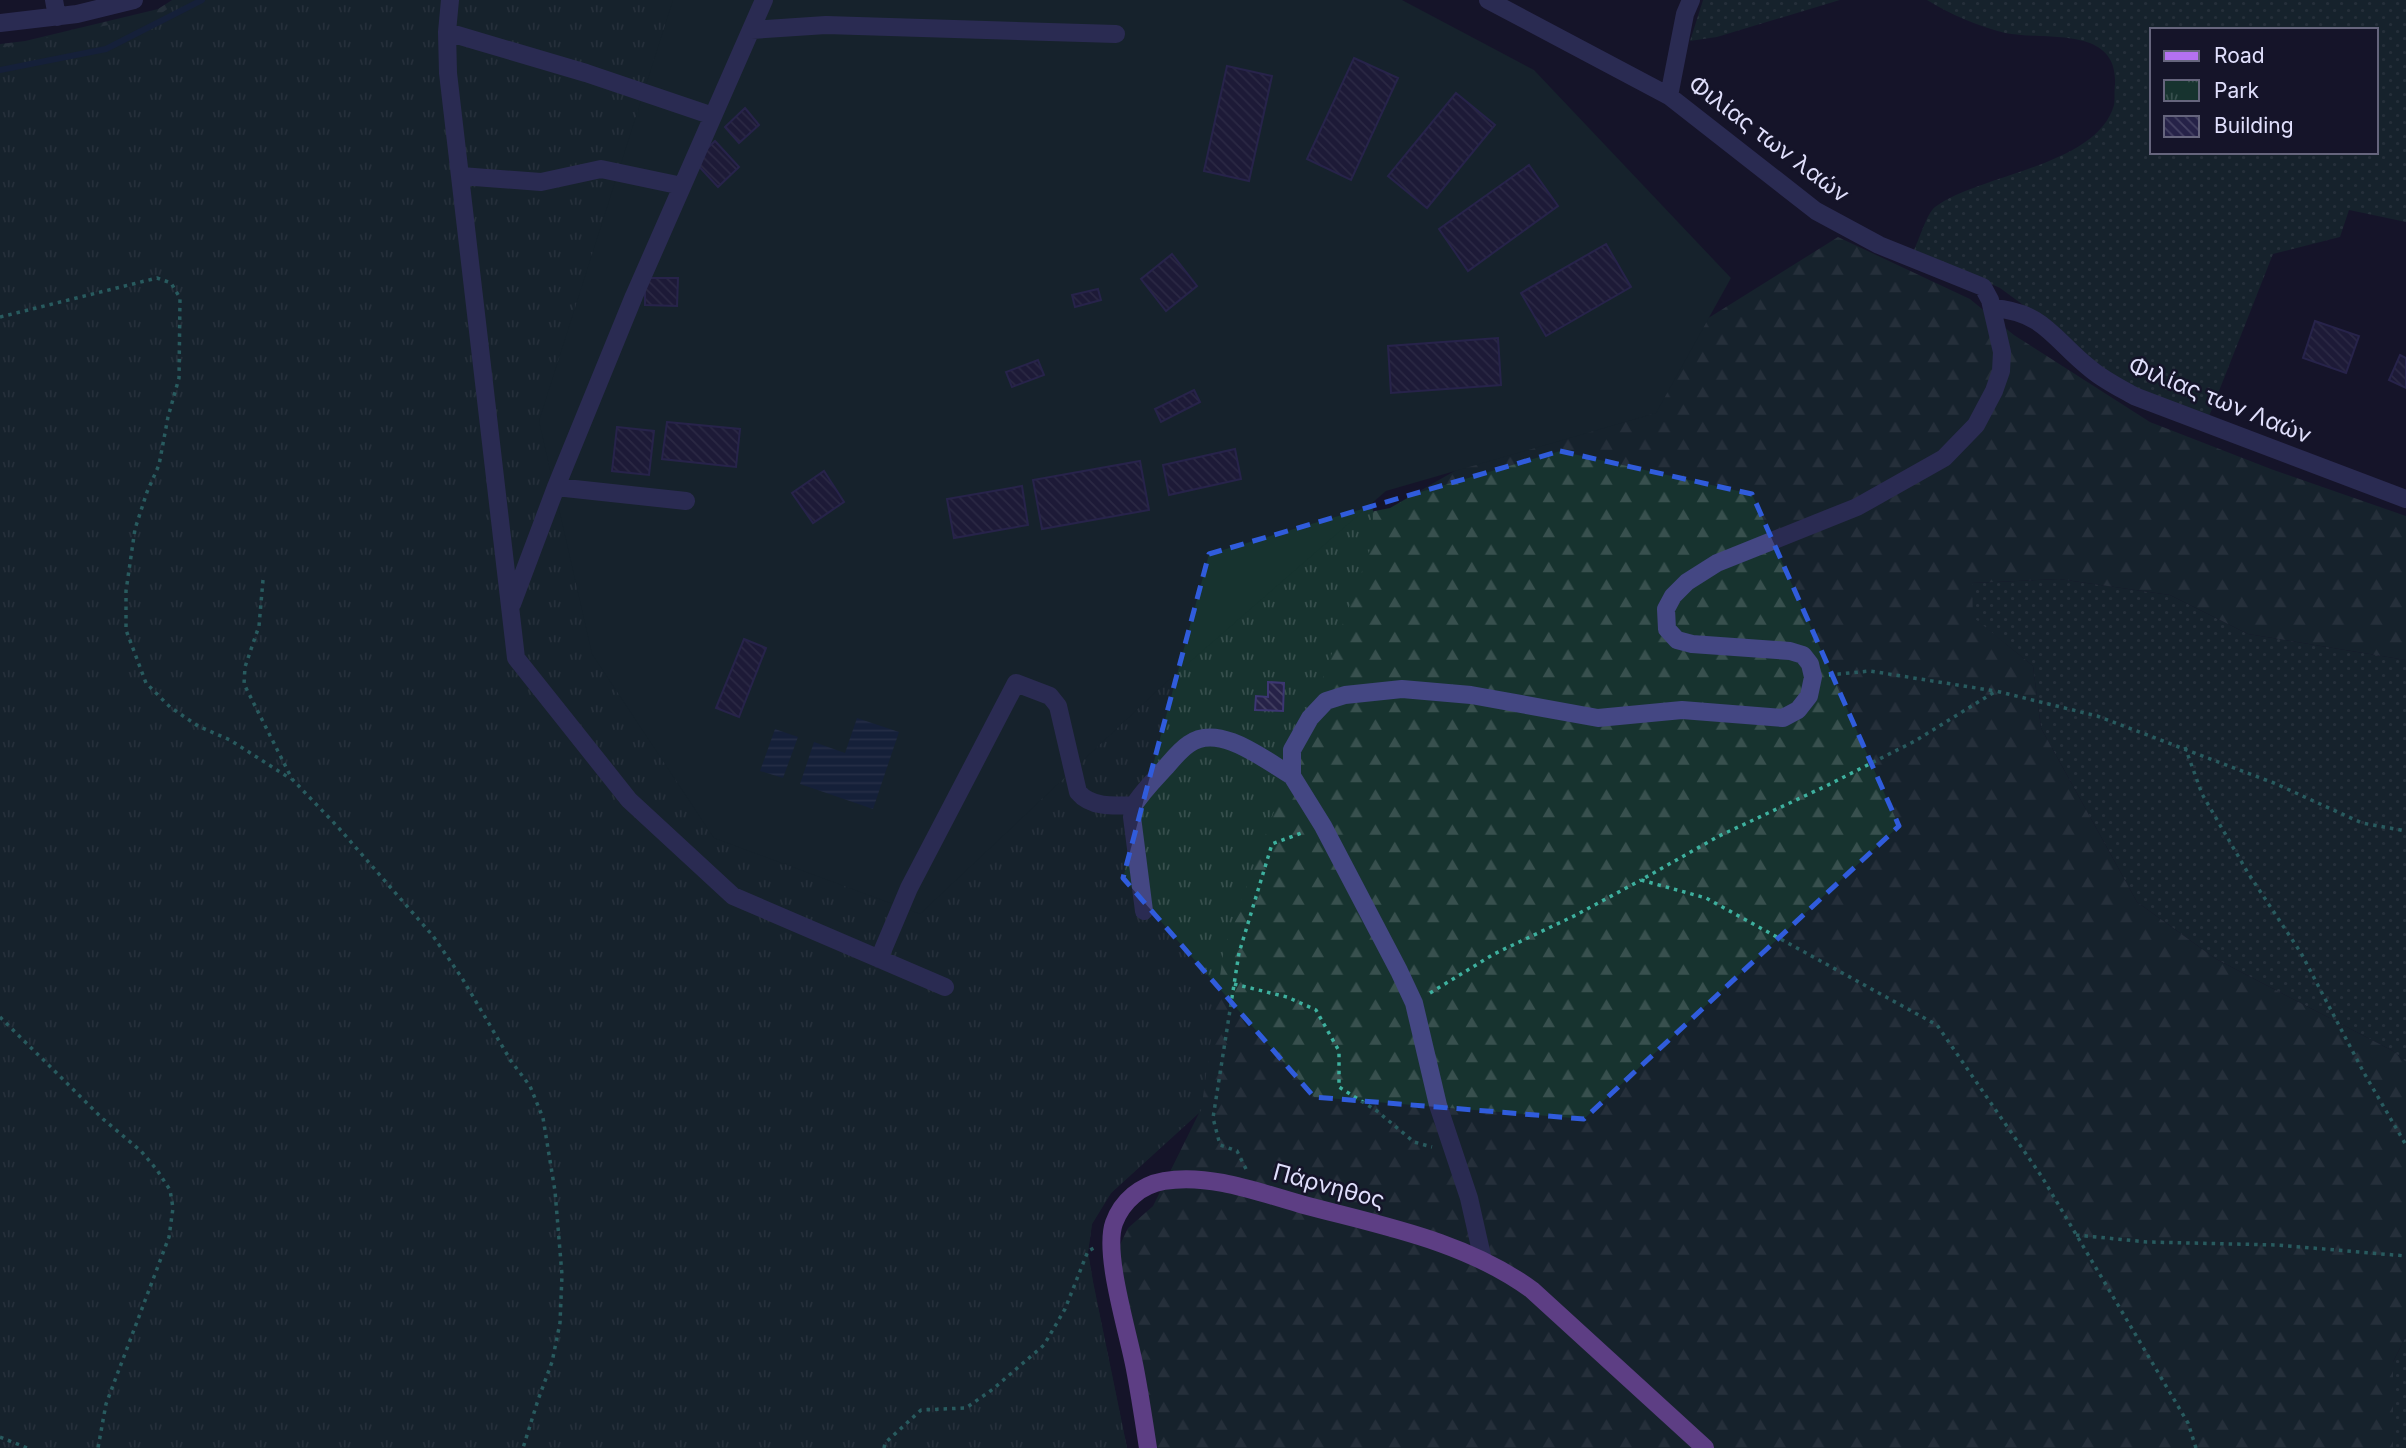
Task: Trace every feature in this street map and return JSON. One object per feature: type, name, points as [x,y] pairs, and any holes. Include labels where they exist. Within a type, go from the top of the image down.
[{"type":"main road","name":"Πάρνηθος","points":[[1148,1448],[1111,1251],[1112,1230],[1122,1207],[1136,1193],[1165,1180],[1183,1180],[1244,1188],[1417,1235],[1509,1273],[1532,1290],[1705,1448]]},
{"type":"street","points":[[0,23],[55,9],[107,8],[134,0]]},
{"type":"street","points":[[450,0],[447,32],[448,73],[516,658],[629,800],[733,896],[945,987]]},
{"type":"street","points":[[511,607],[556,487],[634,296],[764,0]]},
{"type":"street","points":[[1488,0],[1669,96]]},
{"type":"street","name":"Φιλίας των λαών","points":[[1691,0],[1685,14],[1669,96],[1816,211],[1880,245],[1976,283],[1987,291],[1992,308]]},
{"type":"street","points":[[751,30],[826,25],[1116,34]]},
{"type":"street","points":[[447,32],[586,73],[713,116]]},
{"type":"street","points":[[461,176],[541,182],[601,169],[682,186]]},
{"type":"street","points":[[1292,776],[1292,750],[1310,718],[1326,701],[1345,695],[1402,689],[1471,695],[1598,718],[1682,710],[1783,718],[1798,710],[1809,696],[1813,677],[1810,664],[1803,655],[1790,651],[1692,644],[1676,640],[1667,629],[1666,609],[1673,596],[1687,582],[1717,563],[1857,507],[1944,457],[1976,425],[2001,371],[2002,352],[1992,308]]},
{"type":"street","name":"Φιλίας των Λαών","points":[[1992,308],[2012,309],[2028,314],[2043,324],[2093,371],[2134,396],[2406,499]]},
{"type":"street","points":[[556,487],[686,501]]},
{"type":"street","points":[[879,959],[909,888],[1016,683],[1050,696],[1058,706],[1076,783],[1083,798],[1094,803],[1134,805]]},
{"type":"street","points":[[1144,911],[1132,817],[1134,805],[1190,742],[1217,737],[1232,741],[1292,776],[1323,825],[1414,1003],[1438,1105],[1469,1198],[1483,1260]]},
{"type":"path","points":[[0,317],[157,278],[171,283],[180,298],[179,379],[168,417],[159,465],[135,529],[126,591],[127,629],[146,683],[170,707],[198,726],[230,740],[292,779],[337,826],[433,936],[462,978],[511,1061],[530,1086],[543,1118],[555,1191],[562,1275],[560,1323],[552,1362],[523,1448]]},
{"type":"path","points":[[263,580],[259,626],[245,667],[244,684],[292,779]]},
{"type":"path","points":[[1813,677],[1870,671],[1996,691],[2097,716],[2274,782],[2362,823],[2406,831]]},
{"type":"path","points":[[1414,1003],[1494,954],[1576,915],[1719,836],[1915,741],[1996,691]]},
{"type":"path","points":[[2185,747],[2202,794],[2248,873],[2301,953],[2406,1146]]},
{"type":"path","points":[[1244,1188],[1246,1168],[1237,1151],[1220,1144],[1213,1118],[1239,953],[1272,845],[1323,825]]},
{"type":"path","points":[[1641,880],[1706,898],[1798,951],[1937,1025],[2042,1177],[2188,1423],[2196,1448]]},
{"type":"path","points":[[1234,984],[1287,997],[1316,1010],[1339,1051],[1339,1087],[1377,1111],[1414,1142],[1454,1153]]},
{"type":"path","points":[[0,1017],[103,1119],[141,1151],[170,1189],[173,1208],[169,1237],[106,1404],[98,1448]]},
{"type":"path","points":[[2076,1235],[2147,1242],[2277,1245],[2406,1256]]},
{"type":"path","points":[[884,1448],[885,1443],[921,1410],[966,1408],[993,1389],[1044,1345],[1065,1309],[1088,1251],[1099,1245],[1111,1251]]},
{"type":"path","points":[[0,1437],[27,1448]]},
{"type":"highlighted area","points":[[1560,451],[1752,494],[1899,826],[1584,1119],[1314,1097],[1123,878],[1209,554]]},
{"type":"green space","points":[[172,0],[576,0],[1080,570],[1390,508],[1561,410],[1838,237],[1970,299],[2014,335],[2150,422],[2271,469],[2406,516],[2406,660],[2248,634],[2170,595],[2059,579],[1972,583],[1973,617],[2033,666],[2041,728],[2137,902],[2216,959],[2393,1051],[2406,1062],[2406,1336],[2393,1362],[2393,1448],[1153,1448],[1117,1251],[1128,1228],[1153,1206],[1199,1113],[1111,1193],[1092,1224],[1088,1252],[1127,1448],[0,1448],[0,44],[25,41],[158,9]]},
{"type":"green space","points":[[181,0],[1303,0],[1376,533],[1224,948],[1201,1111],[1111,1193],[1092,1224],[1088,1252],[1127,1448],[0,1448],[0,48],[160,14]]},
{"type":"green space","points":[[673,0],[1402,0],[1534,70],[1731,278],[1656,413],[1386,491],[1161,687],[920,914],[714,838],[592,654],[539,421]]},
{"type":"green space","points":[[1703,0],[1840,0],[1717,37],[1690,41]]},
{"type":"green space","points":[[1927,0],[2406,0],[2406,222],[2349,210],[2340,237],[2273,254],[2208,419],[2138,392],[2094,365],[2053,327],[2000,288],[1914,250],[1935,207],[1955,196],[2062,155],[2085,142],[2103,126],[2114,105],[2113,65],[2104,52],[2091,44],[2075,39],[2005,33],[1965,20]]},
{"type":"green space","points":[[2059,579],[2170,595],[2248,634],[2406,660],[2406,1062],[2393,1051],[2216,959],[2137,902],[2041,728],[2033,666],[1972,617],[1972,583]]},
{"type":"green space","points":[[2406,1336],[2406,1448],[2393,1448],[2393,1362]]},
{"type":"water","points":[[857,718],[899,732],[873,809],[800,784],[814,742],[845,753]]},
{"type":"water","points":[[775,729],[798,737],[783,778],[760,771]]},
{"type":"building","points":[[1354,58],[1398,78],[1351,180],[1307,159]]},
{"type":"building","points":[[1227,66],[1272,76],[1249,181],[1204,171]]},
{"type":"building","points":[[1456,93],[1495,125],[1427,208],[1388,176]]},
{"type":"building","points":[[745,108],[759,125],[739,143],[725,127]]},
{"type":"building","points":[[715,141],[739,167],[718,187],[694,161]]},
{"type":"building","points":[[1529,165],[1558,206],[1468,271],[1439,229]]},
{"type":"building","points":[[1606,244],[1631,287],[1546,336],[1521,293]]},
{"type":"building","points":[[1172,254],[1197,286],[1166,311],[1141,279]]},
{"type":"building","points":[[645,278],[678,278],[677,306],[645,305]]},
{"type":"building","points":[[1098,289],[1101,300],[1075,307],[1072,295]]},
{"type":"building","points":[[2315,321],[2359,336],[2346,373],[2303,358]]},
{"type":"building","points":[[1498,338],[1501,385],[1391,393],[1388,346]]},
{"type":"building","points":[[2400,355],[2406,358],[2406,388],[2389,380]]},
{"type":"building","points":[[1038,360],[1044,375],[1012,387],[1006,372]]},
{"type":"building","points":[[1194,390],[1200,402],[1161,422],[1155,409]]},
{"type":"building","points":[[667,422],[740,429],[736,467],[662,459]]},
{"type":"building","points":[[617,427],[654,431],[649,475],[612,471]]},
{"type":"building","points":[[1235,449],[1241,479],[1169,495],[1163,465]]},
{"type":"building","points":[[1140,461],[1149,510],[1042,529],[1033,480]]},
{"type":"building","points":[[824,471],[844,502],[813,523],[792,493]]},
{"type":"building","points":[[1022,486],[1028,525],[954,538],[947,499]]},
{"type":"building","points":[[744,639],[766,648],[739,717],[716,708]]},
{"type":"building","points":[[1268,682],[1284,683],[1283,711],[1255,710],[1256,696],[1268,697]]},
{"type":"waterway","points":[[0,70],[106,49],[202,0]]}]
